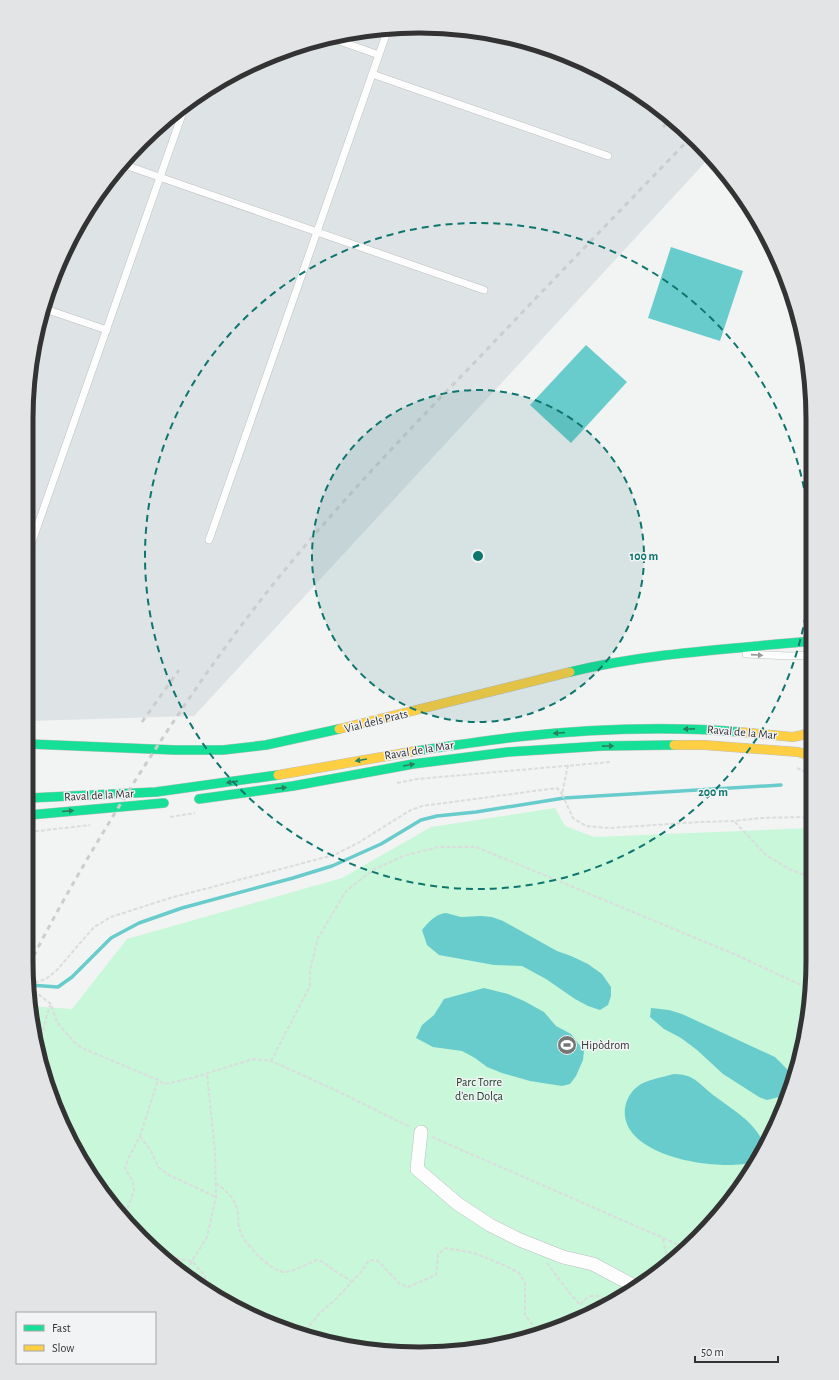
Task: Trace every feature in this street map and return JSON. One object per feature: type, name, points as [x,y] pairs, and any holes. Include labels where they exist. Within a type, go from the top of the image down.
[{"type":"street","name":"Vial dels Prats","points":[[33,744],[172,750],[224,750],[262,746],[307,737],[592,667],[624,661],[806,641]]},
{"type":"street","name":"Raval de la Mar","points":[[33,798],[156,792],[285,774],[400,753],[516,737],[600,730],[702,729],[793,737],[806,733]]},
{"type":"street","name":"Raval de la Mar","points":[[191,800],[293,786],[413,764],[508,752],[602,746],[704,745],[798,752],[806,754]]},
{"type":"street","name":"Raval de la Mar","points":[[33,815],[176,802]]},
{"type":"street","points":[[421,1132],[417,1169],[458,1204],[490,1225],[533,1245],[564,1257],[594,1264],[631,1284]]},
{"type":"lane","points":[[209,540],[386,35]]},
{"type":"lane","points":[[340,41],[379,55]]},
{"type":"lane","points":[[372,74],[608,156]]},
{"type":"lane","points":[[33,539],[182,115]]},
{"type":"lane","points":[[128,166],[484,290]]},
{"type":"lane","points":[[49,310],[106,330]]},
{"type":"lane","name":"Vial dels Prats","points":[[718,650],[769,639],[797,635]]},
{"type":"lane","name":"Vial dels Prats","points":[[718,650],[756,656],[806,655]]},
{"type":"path","points":[[395,783],[417,779],[612,762]]},
{"type":"path","points":[[562,794],[568,765]]},
{"type":"path","points":[[796,767],[806,772]]},
{"type":"path","points":[[34,984],[46,980],[57,970],[94,927],[111,917],[170,898],[334,855],[358,843],[409,811],[422,806],[557,788],[562,794],[573,818],[586,826],[609,828],[698,822],[734,822],[760,818],[802,817],[806,818]]},
{"type":"path","points":[[165,817],[196,813]]},
{"type":"path","points":[[734,822],[766,855],[789,869],[806,875]]},
{"type":"path","points":[[33,832],[94,825]]},
{"type":"path","points":[[271,1061],[310,986],[310,970],[318,938],[346,891],[373,870],[403,856],[438,847],[476,847],[734,954],[805,987]]},
{"type":"path","points":[[34,990],[51,1004],[57,1022],[74,1042],[96,1054],[158,1080],[164,1084],[253,1059],[271,1061],[331,1088],[421,1132],[662,1239],[680,1246]]},
{"type":"path","points":[[41,1039],[51,1004]]},
{"type":"path","points":[[187,1269],[206,1237],[216,1197],[215,1152],[207,1073]]},
{"type":"path","points":[[126,1212],[134,1191],[133,1182],[125,1168],[140,1136],[158,1080]]},
{"type":"path","points":[[140,1136],[151,1151],[158,1166],[169,1175],[216,1197]]},
{"type":"path","points":[[216,1183],[225,1189],[236,1205],[238,1222],[244,1238],[266,1263],[274,1269],[284,1272],[317,1260],[324,1262],[335,1272],[343,1275],[351,1282]]},
{"type":"path","points":[[129,1215],[143,1231]]},
{"type":"path","points":[[662,1239],[667,1257]]},
{"type":"path","points":[[533,1245],[580,1305],[589,1297],[597,1296],[605,1299]]},
{"type":"path","points":[[306,1330],[318,1314],[337,1298],[361,1272],[369,1260],[378,1261],[400,1284],[408,1287],[436,1275],[438,1254],[446,1248],[474,1254],[506,1266],[519,1273],[525,1283],[525,1315],[536,1329]]},
{"type":"path","points":[[173,1258],[192,1261],[205,1276],[205,1282]]},
{"type":"shaded area","points":[[420,33],[445,34],[495,40],[520,46],[567,62],[590,73],[613,85],[655,113],[693,146],[706,161],[194,716],[33,721],[33,420],[36,369],[46,319],[62,272],[85,226],[113,184],[146,146],[165,129],[184,113],[226,85],[272,62],[295,54],[319,46],[369,36]]},
{"type":"green space","name":"Parc Torre d'en Dolça","points":[[555,808],[565,826],[594,837],[806,828],[806,960],[803,1011],[793,1061],[785,1085],[777,1108],[754,1154],[726,1196],[710,1215],[693,1234],[655,1267],[613,1295],[590,1307],[567,1318],[520,1334],[470,1344],[445,1346],[420,1347],[369,1344],[319,1334],[272,1318],[249,1307],[205,1282],[184,1267],[146,1234],[113,1196],[98,1175],[73,1131],[62,1108],[46,1061],[40,1036],[36,1006],[72,1009],[127,939],[342,878],[431,827]]},
{"type":"water","points":[[671,247],[743,271],[720,341],[648,318]]},
{"type":"water","points":[[586,345],[627,382],[571,443],[530,405]]},
{"type":"water","points":[[446,913],[461,917],[492,917],[503,921],[557,951],[588,964],[602,974],[611,987],[611,996],[608,1005],[600,1010],[588,1006],[546,979],[522,966],[494,965],[439,955],[427,945],[422,930],[435,917]]},
{"type":"water","points":[[484,988],[508,994],[524,1001],[544,1012],[556,1026],[571,1034],[584,1051],[583,1060],[576,1076],[570,1084],[562,1086],[530,1081],[502,1073],[487,1067],[462,1051],[433,1047],[416,1038],[422,1025],[434,1015],[444,999]]},
{"type":"water","points":[[651,1008],[669,1010],[682,1014],[775,1057],[787,1069],[788,1074],[782,1094],[779,1097],[767,1100],[759,1097],[723,1074],[697,1050],[681,1038],[664,1029],[650,1017]]},
{"type":"water","points":[[674,1074],[693,1078],[743,1117],[755,1129],[762,1139],[748,1163],[738,1165],[719,1165],[674,1157],[654,1149],[638,1139],[627,1125],[625,1108],[627,1100],[633,1091],[641,1084],[653,1079]]},
{"type":"waterway","points":[[34,985],[58,987],[72,977],[111,938],[139,923],[182,908],[332,866],[381,844],[421,820],[437,816],[476,812],[564,798],[781,785]]},
{"type":"railway","points":[[663,127],[667,123]]},
{"type":"railway","points":[[33,957],[79,873],[119,806],[182,708],[252,611],[295,557],[397,443],[687,141]]},
{"type":"railway","points":[[142,722],[179,670]]},
{"type":"traffic: fast","points":[[570,672],[630,660],[660,656],[806,641]]},
{"type":"traffic: fast","points":[[33,744],[175,750],[223,750],[266,745],[339,729]]},
{"type":"traffic: fast","points":[[416,751],[516,737],[600,730],[684,729],[740,732]]},
{"type":"traffic: fast","points":[[199,799],[293,786],[413,764],[508,752],[602,746],[674,745]]},
{"type":"traffic: fast","points":[[33,798],[156,792],[278,775]]},
{"type":"traffic: fast","points":[[33,815],[164,803]]},
{"type":"traffic: slow","points":[[339,729],[570,672]]},
{"type":"traffic: slow","points":[[740,732],[793,737],[806,734]]},
{"type":"traffic: slow","points":[[674,745],[704,745],[798,752],[806,754]]},
{"type":"traffic: slow","points":[[278,775],[416,751]]},
{"type":"place","name":"Hipòdrom","points":[[567,1045]]}]
